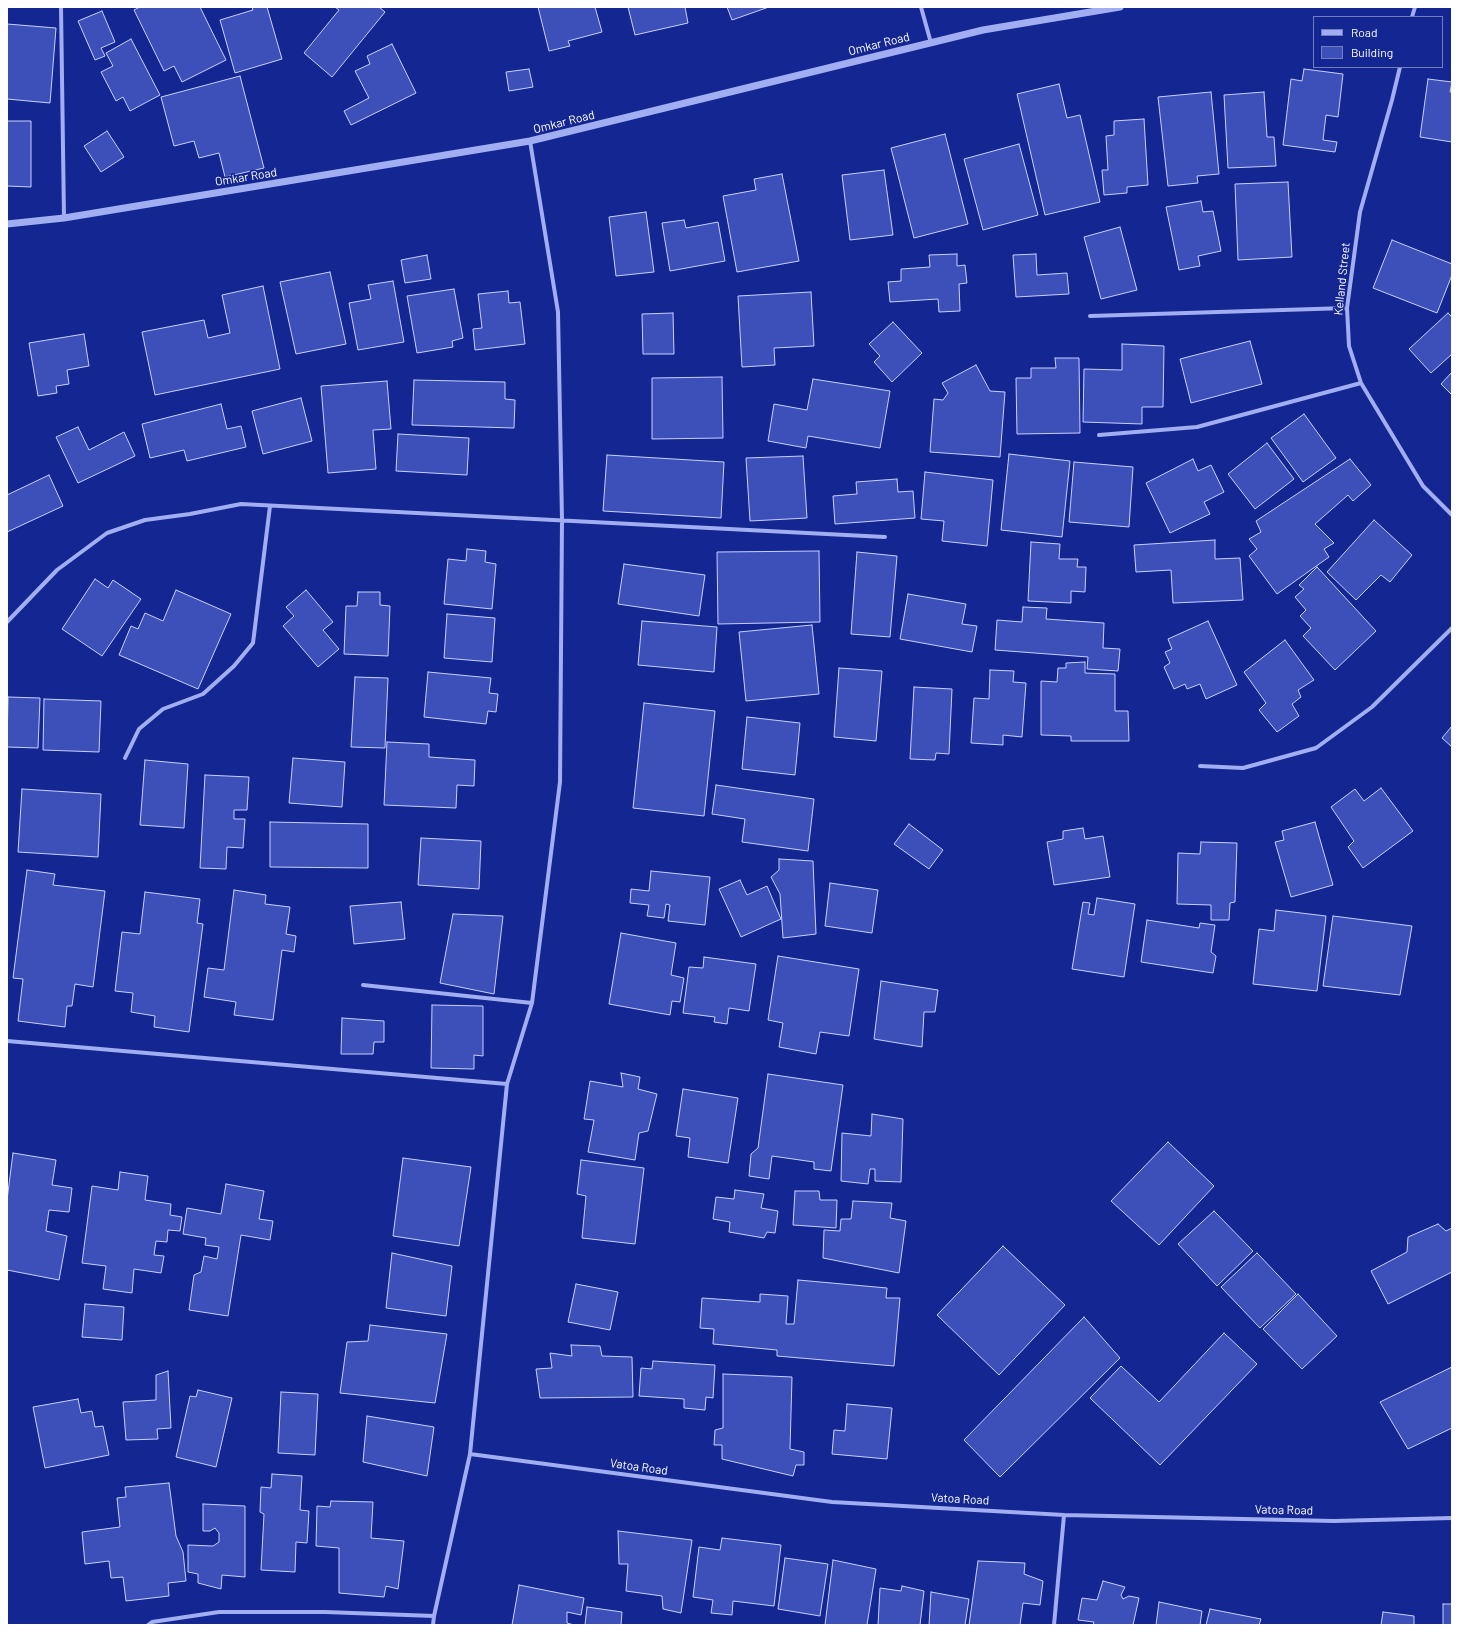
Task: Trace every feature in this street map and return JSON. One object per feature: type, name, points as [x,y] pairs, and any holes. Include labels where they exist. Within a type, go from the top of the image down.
[{"type":"street","points":[[61,7],[64,218]]},
{"type":"street","points":[[921,7],[931,43]]},
{"type":"street","name":"Omkar Road","points":[[7,224],[64,218],[530,141],[984,30],[1120,7]]},
{"type":"street","name":"Kelland Street","points":[[1400,68],[1360,212],[1347,308],[1349,346],[1360,383],[1423,486],[1452,515]]},
{"type":"street","points":[[433,1625],[470,1454],[507,1084],[532,1003],[560,782],[562,520],[558,312],[530,141]]},
{"type":"street","points":[[1090,316],[1347,308]]},
{"type":"street","points":[[1099,435],[1197,427],[1360,383]]},
{"type":"street","points":[[7,622],[57,570],[106,533],[145,520],[190,514],[241,504],[884,537]]},
{"type":"street","points":[[125,758],[139,729],[162,709],[203,694],[234,666],[253,643],[270,506]]},
{"type":"street","points":[[1200,766],[1243,768],[1316,748],[1372,707],[1452,628]]},
{"type":"street","points":[[363,985],[532,1003]]},
{"type":"street","points":[[7,1041],[507,1084]]},
{"type":"street","name":"Vatoa Road","points":[[470,1454],[832,1502],[1064,1515],[1334,1521],[1452,1518]]},
{"type":"street","points":[[1054,1625],[1064,1515]]},
{"type":"street","points":[[148,1625],[152,1622],[218,1612],[325,1612],[434,1616]]},
{"type":"building","points":[[140,7],[200,7],[226,60],[182,82],[174,66],[164,71],[134,10]]},
{"type":"building","points":[[252,7],[267,7],[282,59],[235,73],[220,20],[253,10]]},
{"type":"building","points":[[335,7],[379,7],[385,12],[332,77],[304,53],[339,10]]},
{"type":"building","points":[[538,7],[595,7],[602,32],[568,41],[570,46],[549,51]]},
{"type":"building","points":[[628,7],[685,7],[688,23],[635,35]]},
{"type":"building","points":[[727,7],[769,7],[732,20]]},
{"type":"building","points":[[102,11],[115,42],[101,48],[105,56],[95,60],[78,21]]},
{"type":"building","points":[[7,24],[56,28],[50,103],[7,99]]},
{"type":"building","points":[[131,39],[160,95],[130,111],[123,97],[116,101],[101,72],[113,66],[106,53]]},
{"type":"building","points":[[392,44],[416,93],[351,125],[344,111],[369,98],[355,71],[370,64],[367,56]]},
{"type":"building","points":[[529,69],[533,87],[509,91],[506,72]]},
{"type":"building","points":[[1304,69],[1343,74],[1338,117],[1326,115],[1323,140],[1337,142],[1335,152],[1283,145],[1291,79],[1302,81]]},
{"type":"building","points":[[240,76],[264,168],[225,177],[219,153],[199,158],[194,141],[174,146],[161,97]]},
{"type":"building","points":[[1428,79],[1452,82],[1450,92],[1452,92],[1452,142],[1420,137]]},
{"type":"building","points":[[1059,84],[1067,118],[1080,115],[1100,202],[1045,215],[1017,94]]},
{"type":"building","points":[[1211,92],[1219,174],[1197,176],[1198,183],[1168,186],[1158,97]]},
{"type":"building","points":[[1264,92],[1267,137],[1274,137],[1276,166],[1228,168],[1224,95]]},
{"type":"building","points":[[1144,119],[1148,185],[1127,187],[1127,193],[1104,195],[1102,170],[1108,170],[1106,136],[1114,135],[1114,121]]},
{"type":"building","points":[[7,121],[31,121],[31,187],[7,186]]},
{"type":"building","points":[[107,131],[124,157],[101,172],[84,146]]},
{"type":"building","points":[[945,134],[968,224],[914,238],[891,148]]},
{"type":"building","points":[[1019,144],[1038,215],[983,230],[964,159]]},
{"type":"building","points":[[884,170],[893,235],[850,240],[842,175]]},
{"type":"building","points":[[782,174],[799,261],[737,272],[723,196],[756,190],[754,179]]},
{"type":"building","points":[[1288,182],[1292,257],[1238,260],[1235,184]]},
{"type":"building","points":[[1201,201],[1203,212],[1213,211],[1221,251],[1198,256],[1200,266],[1179,270],[1166,207]]},
{"type":"building","points":[[646,212],[654,272],[616,276],[609,217]]},
{"type":"building","points":[[684,220],[686,228],[718,222],[725,261],[670,271],[662,223]]},
{"type":"building","points":[[1120,227],[1137,290],[1101,299],[1084,237]]},
{"type":"building","points":[[1392,240],[1452,264],[1452,275],[1437,313],[1373,288]]},
{"type":"building","points":[[957,254],[957,266],[965,265],[967,283],[959,284],[960,311],[939,312],[938,299],[890,302],[888,282],[901,281],[901,269],[930,267],[929,255]]},
{"type":"building","points":[[1036,254],[1037,275],[1067,273],[1069,294],[1016,297],[1013,255]]},
{"type":"building","points":[[427,255],[431,279],[405,283],[401,260]]},
{"type":"building","points":[[330,272],[346,344],[296,354],[280,282]]},
{"type":"building","points":[[393,281],[404,342],[358,350],[349,303],[371,299],[368,285]]},
{"type":"building","points":[[263,286],[280,369],[155,395],[142,332],[204,320],[208,338],[230,333],[222,295]]},
{"type":"building","points":[[454,289],[463,338],[452,341],[453,347],[417,353],[407,296]]},
{"type":"building","points":[[508,291],[509,303],[520,302],[525,344],[475,350],[473,329],[482,328],[478,294]]},
{"type":"building","points":[[811,292],[814,346],[774,348],[775,365],[742,367],[738,296]]},
{"type":"building","points":[[673,313],[674,354],[643,354],[642,314]]},
{"type":"building","points":[[1448,313],[1452,317],[1452,354],[1431,373],[1409,349]]},
{"type":"building","points":[[893,322],[922,353],[892,382],[874,362],[880,356],[869,344]]},
{"type":"building","points":[[84,334],[89,366],[67,370],[69,384],[56,386],[57,393],[38,396],[29,343]]},
{"type":"building","points":[[1250,341],[1262,384],[1191,403],[1180,359]]},
{"type":"building","points":[[1122,344],[1164,346],[1163,407],[1142,407],[1142,424],[1083,422],[1084,369],[1122,370]]},
{"type":"building","points":[[1055,358],[1079,358],[1080,433],[1017,434],[1016,378],[1031,378],[1031,368],[1056,368]]},
{"type":"building","points":[[976,365],[990,391],[1005,392],[1000,457],[930,452],[934,399],[943,400],[948,393],[942,383]]},
{"type":"building","points":[[1452,372],[1452,395],[1441,384]]},
{"type":"building","points":[[722,377],[723,438],[652,439],[652,378]]},
{"type":"building","points":[[813,379],[890,391],[880,448],[808,436],[806,448],[768,441],[774,404],[807,410]]},
{"type":"building","points":[[414,380],[505,382],[505,399],[515,400],[514,428],[412,425]]},
{"type":"building","points":[[387,381],[391,429],[373,430],[376,469],[328,473],[321,386]]},
{"type":"building","points":[[301,398],[312,441],[263,454],[252,411]]},
{"type":"building","points":[[221,404],[227,429],[241,426],[246,447],[187,461],[184,450],[150,458],[142,424]]},
{"type":"building","points":[[1304,414],[1336,458],[1303,482],[1271,438]]},
{"type":"building","points":[[78,427],[89,450],[124,432],[135,456],[78,483],[56,437]]},
{"type":"building","points":[[398,434],[469,438],[467,475],[396,471]]},
{"type":"building","points":[[1267,443],[1294,479],[1255,509],[1228,474]]},
{"type":"building","points":[[1009,454],[1070,461],[1062,537],[1001,530]]},
{"type":"building","points":[[607,455],[724,462],[721,518],[603,511]]},
{"type":"building","points":[[803,456],[807,518],[750,521],[746,458]]},
{"type":"building","points":[[1193,459],[1198,471],[1211,465],[1224,492],[1204,502],[1210,514],[1170,533],[1146,483]]},
{"type":"building","points":[[1350,459],[1371,485],[1353,501],[1348,495],[1315,524],[1334,543],[1324,549],[1329,557],[1277,594],[1249,556],[1257,549],[1249,539],[1261,532],[1256,521]]},
{"type":"building","points":[[1074,462],[1133,467],[1129,527],[1069,522]]},
{"type":"building","points":[[925,472],[993,480],[987,546],[942,541],[944,521],[921,519]]},
{"type":"building","points":[[49,475],[63,506],[7,532],[7,495]]},
{"type":"building","points":[[897,479],[898,492],[913,491],[915,518],[835,524],[833,496],[857,494],[856,482]]},
{"type":"building","points":[[1374,520],[1412,555],[1390,582],[1381,575],[1356,600],[1327,572]]},
{"type":"building","points":[[1215,540],[1215,559],[1240,558],[1243,600],[1173,603],[1171,570],[1136,572],[1134,545]]},
{"type":"building","points":[[1031,542],[1060,544],[1059,559],[1078,559],[1077,567],[1086,567],[1085,592],[1071,591],[1071,603],[1028,601]]},
{"type":"building","points":[[467,549],[486,551],[485,562],[496,564],[492,609],[444,604],[448,559],[466,561]]},
{"type":"building","points":[[819,551],[820,622],[718,624],[717,552]]},
{"type":"building","points":[[857,552],[897,556],[890,637],[851,634]]},
{"type":"building","points":[[624,564],[705,575],[699,616],[618,604]]},
{"type":"building","points":[[1317,567],[1376,631],[1335,670],[1303,636],[1311,628],[1300,616],[1306,610],[1295,597],[1304,589],[1299,585]]},
{"type":"building","points":[[95,579],[108,588],[113,580],[141,599],[102,656],[62,629]]},
{"type":"building","points":[[176,590],[231,614],[198,689],[119,655],[131,626],[138,629],[145,613],[163,621]]},
{"type":"building","points":[[306,590],[333,622],[323,630],[339,649],[318,667],[283,626],[294,616],[286,607]]},
{"type":"building","points":[[358,592],[380,592],[380,605],[390,606],[388,656],[344,654],[346,606],[357,606]]},
{"type":"building","points":[[908,594],[966,604],[962,624],[977,626],[972,652],[900,639]]},
{"type":"building","points":[[1023,607],[1047,608],[1046,619],[1104,623],[1103,648],[1120,649],[1118,671],[1087,669],[1088,657],[995,650],[997,620],[1022,622]]},
{"type":"building","points":[[447,614],[495,618],[492,662],[444,658]]},
{"type":"building","points":[[642,621],[717,627],[714,672],[638,665]]},
{"type":"building","points":[[1208,621],[1237,685],[1206,699],[1200,684],[1187,689],[1185,684],[1174,689],[1164,667],[1170,663],[1165,652],[1172,649],[1168,639]]},
{"type":"building","points":[[812,625],[819,694],[746,701],[739,632]]},
{"type":"building","points":[[1285,640],[1314,680],[1298,690],[1301,697],[1292,704],[1299,716],[1277,732],[1259,710],[1266,703],[1244,672]]},
{"type":"building","points":[[1085,662],[1085,673],[1115,674],[1115,711],[1128,711],[1129,741],[1071,741],[1071,736],[1041,735],[1041,681],[1057,682],[1058,668],[1066,668],[1066,663]]},
{"type":"building","points":[[839,668],[882,671],[876,741],[834,737]]},
{"type":"building","points":[[990,670],[1014,671],[1013,682],[1026,683],[1022,737],[1003,735],[1003,745],[971,743],[974,698],[989,699]]},
{"type":"building","points":[[428,672],[491,678],[489,693],[498,694],[496,712],[488,711],[486,724],[424,717]]},
{"type":"building","points":[[355,677],[388,678],[385,748],[351,747]]},
{"type":"building","points":[[914,687],[952,689],[949,754],[936,753],[935,760],[910,759]]},
{"type":"building","points":[[8,697],[40,698],[38,748],[7,747]]},
{"type":"building","points":[[44,699],[101,701],[99,752],[43,750]]},
{"type":"building","points":[[644,703],[715,711],[704,816],[633,808]]},
{"type":"building","points":[[747,717],[800,723],[795,775],[742,769]]},
{"type":"building","points":[[1452,726],[1452,747],[1442,738]]},
{"type":"building","points":[[387,742],[429,744],[429,757],[475,760],[474,786],[457,785],[456,808],[384,805]]},
{"type":"building","points":[[293,758],[345,762],[342,807],[289,803]]},
{"type":"building","points":[[145,760],[188,764],[184,828],[140,825]]},
{"type":"building","points":[[205,775],[249,777],[247,810],[234,810],[234,819],[245,819],[243,848],[227,847],[226,869],[200,868]]},
{"type":"building","points":[[716,785],[814,799],[808,851],[742,842],[745,819],[712,814]]},
{"type":"building","points":[[1381,788],[1413,831],[1363,868],[1348,847],[1354,841],[1331,807],[1355,789],[1364,801]]},
{"type":"building","points":[[22,789],[101,794],[98,857],[18,852]]},
{"type":"building","points":[[270,822],[368,824],[368,868],[270,867]]},
{"type":"building","points":[[1315,822],[1333,885],[1291,897],[1275,842],[1284,840],[1282,831]]},
{"type":"building","points":[[909,824],[943,850],[929,869],[894,844]]},
{"type":"building","points":[[1083,828],[1085,839],[1103,836],[1110,877],[1054,885],[1047,842],[1063,839],[1063,831]]},
{"type":"building","points":[[421,838],[481,841],[479,889],[418,885]]},
{"type":"building","points":[[1201,842],[1237,843],[1235,902],[1230,903],[1229,920],[1211,920],[1211,905],[1177,904],[1178,853],[1200,854]]},
{"type":"building","points":[[779,859],[813,861],[816,934],[783,938],[780,894],[771,877],[779,870]]},
{"type":"building","points":[[27,870],[55,874],[53,885],[105,891],[93,987],[75,984],[72,1006],[67,1006],[65,1027],[18,1021],[23,979],[13,978]]},
{"type":"building","points":[[651,871],[710,877],[705,925],[668,921],[670,905],[666,904],[664,918],[647,916],[649,905],[630,903],[631,889],[649,891]]},
{"type":"building","points":[[740,880],[747,895],[767,886],[781,919],[741,937],[719,889]]},
{"type":"building","points":[[830,883],[878,890],[872,933],[825,926]]},
{"type":"building","points":[[234,890],[266,895],[265,904],[290,907],[286,934],[296,936],[294,952],[282,950],[273,1020],[234,1015],[236,1002],[204,997],[208,968],[224,970]]},
{"type":"building","points":[[145,892],[200,899],[197,923],[203,924],[189,1032],[154,1027],[155,1016],[131,1012],[133,993],[115,991],[122,932],[140,934]]},
{"type":"building","points":[[1097,898],[1135,904],[1124,977],[1072,969],[1083,902],[1090,903],[1088,914],[1094,915]]},
{"type":"building","points":[[401,902],[405,939],[354,944],[350,906]]},
{"type":"building","points":[[1276,910],[1326,916],[1317,991],[1253,984],[1259,929],[1274,931]]},
{"type":"building","points":[[453,914],[503,916],[494,994],[440,983]]},
{"type":"building","points":[[1333,916],[1412,926],[1400,995],[1323,986]]},
{"type":"building","points":[[1147,920],[1199,928],[1200,923],[1215,925],[1211,952],[1216,956],[1213,973],[1141,962]]},
{"type":"building","points":[[621,933],[676,943],[671,975],[684,978],[680,1002],[672,1001],[670,1015],[609,1004]]},
{"type":"building","points":[[778,956],[859,969],[849,1036],[820,1032],[816,1054],[779,1047],[783,1023],[768,1020]]},
{"type":"building","points":[[704,957],[756,964],[749,1011],[729,1008],[727,1024],[714,1022],[715,1017],[683,1013],[689,967],[703,968]]},
{"type":"building","points":[[881,981],[938,990],[935,1012],[924,1012],[922,1047],[874,1039]]},
{"type":"building","points":[[432,1005],[483,1006],[483,1056],[474,1055],[474,1069],[431,1068]]},
{"type":"building","points":[[342,1018],[384,1021],[384,1042],[374,1042],[373,1054],[341,1054]]},
{"type":"building","points":[[621,1073],[640,1077],[638,1089],[657,1094],[648,1131],[639,1133],[635,1160],[588,1152],[594,1120],[584,1119],[590,1081],[623,1087]]},
{"type":"building","points":[[768,1074],[843,1085],[831,1171],[814,1169],[814,1162],[772,1156],[769,1179],[749,1176],[751,1154],[758,1148]]},
{"type":"building","points":[[683,1089],[738,1098],[728,1163],[688,1157],[690,1138],[676,1136]]},
{"type":"building","points":[[872,1114],[903,1119],[901,1182],[875,1181],[875,1169],[870,1169],[868,1184],[841,1181],[842,1133],[871,1136]]},
{"type":"building","points":[[1168,1142],[1214,1186],[1159,1245],[1111,1201]]},
{"type":"building","points":[[13,1153],[56,1160],[52,1185],[72,1188],[69,1212],[49,1210],[46,1231],[67,1236],[59,1280],[7,1270],[7,1200]]},
{"type":"building","points":[[403,1158],[471,1167],[459,1246],[393,1236]]},
{"type":"building","points":[[581,1160],[644,1168],[635,1244],[582,1238],[586,1196],[577,1194]]},
{"type":"building","points":[[120,1172],[148,1176],[145,1200],[171,1204],[170,1215],[182,1217],[180,1231],[168,1230],[167,1242],[156,1241],[154,1255],[164,1256],[161,1273],[134,1269],[132,1293],[103,1289],[106,1266],[82,1263],[92,1186],[118,1190]]},
{"type":"building","points":[[226,1184],[264,1191],[259,1219],[273,1221],[270,1240],[241,1235],[228,1316],[189,1310],[194,1275],[201,1272],[204,1256],[217,1259],[219,1247],[205,1245],[206,1238],[183,1234],[187,1208],[221,1214]]},
{"type":"building","points":[[735,1190],[764,1194],[761,1208],[778,1211],[775,1233],[767,1232],[764,1238],[729,1232],[730,1222],[713,1219],[716,1197],[734,1199]]},
{"type":"building","points":[[795,1191],[819,1191],[820,1200],[837,1200],[836,1228],[793,1225]]},
{"type":"building","points":[[853,1201],[892,1203],[890,1218],[906,1221],[899,1273],[823,1258],[824,1230],[840,1231],[841,1219],[851,1219]]},
{"type":"building","points":[[1214,1211],[1253,1251],[1217,1286],[1178,1244]]},
{"type":"building","points":[[1438,1224],[1446,1231],[1452,1228],[1452,1272],[1388,1304],[1371,1271],[1407,1252],[1408,1237]]},
{"type":"building","points":[[1003,1246],[1065,1305],[999,1375],[937,1315]]},
{"type":"building","points":[[392,1253],[452,1266],[446,1316],[386,1308]]},
{"type":"building","points":[[1257,1253],[1296,1294],[1260,1328],[1221,1287]]},
{"type":"building","points":[[798,1280],[887,1288],[886,1298],[900,1298],[894,1366],[777,1356],[777,1350],[713,1344],[714,1329],[700,1328],[702,1298],[760,1302],[760,1294],[788,1296],[786,1324],[794,1324]]},
{"type":"building","points":[[576,1284],[618,1292],[610,1330],[568,1322]]},
{"type":"building","points":[[1298,1294],[1337,1336],[1302,1369],[1263,1329]]},
{"type":"building","points":[[85,1304],[124,1307],[122,1340],[82,1337]]},
{"type":"building","points":[[1084,1317],[1120,1358],[1000,1477],[964,1440]]},
{"type":"building","points":[[370,1325],[447,1334],[435,1403],[340,1393],[347,1342],[368,1341]]},
{"type":"building","points":[[1224,1333],[1257,1364],[1160,1465],[1090,1398],[1121,1366],[1159,1402]]},
{"type":"building","points":[[571,1345],[600,1346],[602,1356],[632,1357],[633,1397],[540,1398],[536,1369],[552,1368],[550,1353],[572,1356]]},
{"type":"building","points":[[653,1361],[715,1365],[713,1398],[706,1397],[705,1410],[684,1408],[684,1399],[639,1396],[641,1368],[652,1369]]},
{"type":"building","points":[[1452,1367],[1452,1428],[1408,1449],[1380,1402]]},
{"type":"building","points":[[168,1371],[171,1428],[157,1429],[158,1439],[126,1440],[123,1402],[156,1400],[156,1375]]},
{"type":"building","points":[[723,1374],[792,1377],[790,1449],[804,1452],[804,1465],[796,1465],[793,1476],[722,1459],[722,1445],[714,1445],[715,1430],[723,1428]]},
{"type":"building","points":[[198,1390],[232,1398],[216,1467],[176,1457],[190,1396],[196,1397]]},
{"type":"building","points":[[281,1392],[318,1394],[315,1455],[278,1453]]},
{"type":"building","points":[[78,1399],[81,1413],[92,1411],[95,1427],[103,1426],[109,1455],[45,1468],[33,1407]]},
{"type":"building","points":[[847,1404],[892,1408],[887,1459],[832,1454],[834,1430],[845,1431]]},
{"type":"building","points":[[367,1416],[434,1427],[427,1476],[363,1462]]},
{"type":"building","points":[[272,1474],[302,1476],[300,1510],[309,1511],[307,1543],[296,1542],[295,1572],[261,1570],[264,1514],[260,1512],[261,1487],[271,1488]]},
{"type":"building","points":[[169,1483],[176,1536],[183,1552],[186,1581],[168,1583],[169,1596],[126,1601],[123,1577],[111,1578],[109,1561],[85,1564],[82,1532],[120,1527],[117,1498],[126,1497],[125,1487]]},
{"type":"building","points":[[331,1501],[373,1502],[371,1538],[404,1541],[398,1589],[386,1586],[384,1597],[339,1593],[339,1548],[316,1546],[317,1506],[330,1507]]},
{"type":"building","points":[[203,1504],[245,1506],[245,1577],[222,1575],[221,1589],[198,1583],[198,1574],[188,1572],[188,1545],[213,1546],[219,1542],[219,1533],[215,1528],[210,1531],[203,1531]]},
{"type":"building","points":[[618,1531],[692,1540],[681,1613],[663,1609],[662,1596],[626,1591],[628,1564],[619,1564]]},
{"type":"building","points":[[722,1538],[781,1545],[774,1606],[733,1601],[732,1615],[711,1613],[713,1600],[693,1597],[699,1547],[720,1550]]},
{"type":"building","points":[[785,1558],[828,1564],[820,1616],[778,1609]]},
{"type":"building","points":[[833,1560],[876,1569],[867,1625],[825,1625]]},
{"type":"building","points":[[978,1561],[1025,1563],[1024,1574],[1043,1581],[1040,1605],[1023,1603],[1020,1625],[969,1625]]},
{"type":"building","points":[[1103,1581],[1125,1587],[1121,1595],[1123,1599],[1129,1596],[1139,1598],[1133,1625],[1093,1625],[1094,1622],[1078,1620],[1082,1598],[1097,1600]]},
{"type":"building","points":[[519,1585],[584,1598],[581,1615],[567,1612],[567,1623],[574,1625],[512,1625]]},
{"type":"building","points":[[902,1586],[924,1591],[920,1625],[878,1625],[880,1588],[901,1591]]},
{"type":"building","points":[[931,1592],[969,1599],[965,1625],[929,1625]]},
{"type":"building","points":[[1159,1602],[1202,1611],[1200,1625],[1156,1625]]},
{"type":"building","points":[[1443,1604],[1452,1604],[1452,1625],[1443,1625]]},
{"type":"building","points":[[587,1607],[622,1612],[621,1625],[585,1625]]},
{"type":"building","points":[[1210,1609],[1261,1619],[1259,1625],[1206,1625]]},
{"type":"building","points":[[1383,1612],[1414,1616],[1414,1625],[1381,1625]]}]
